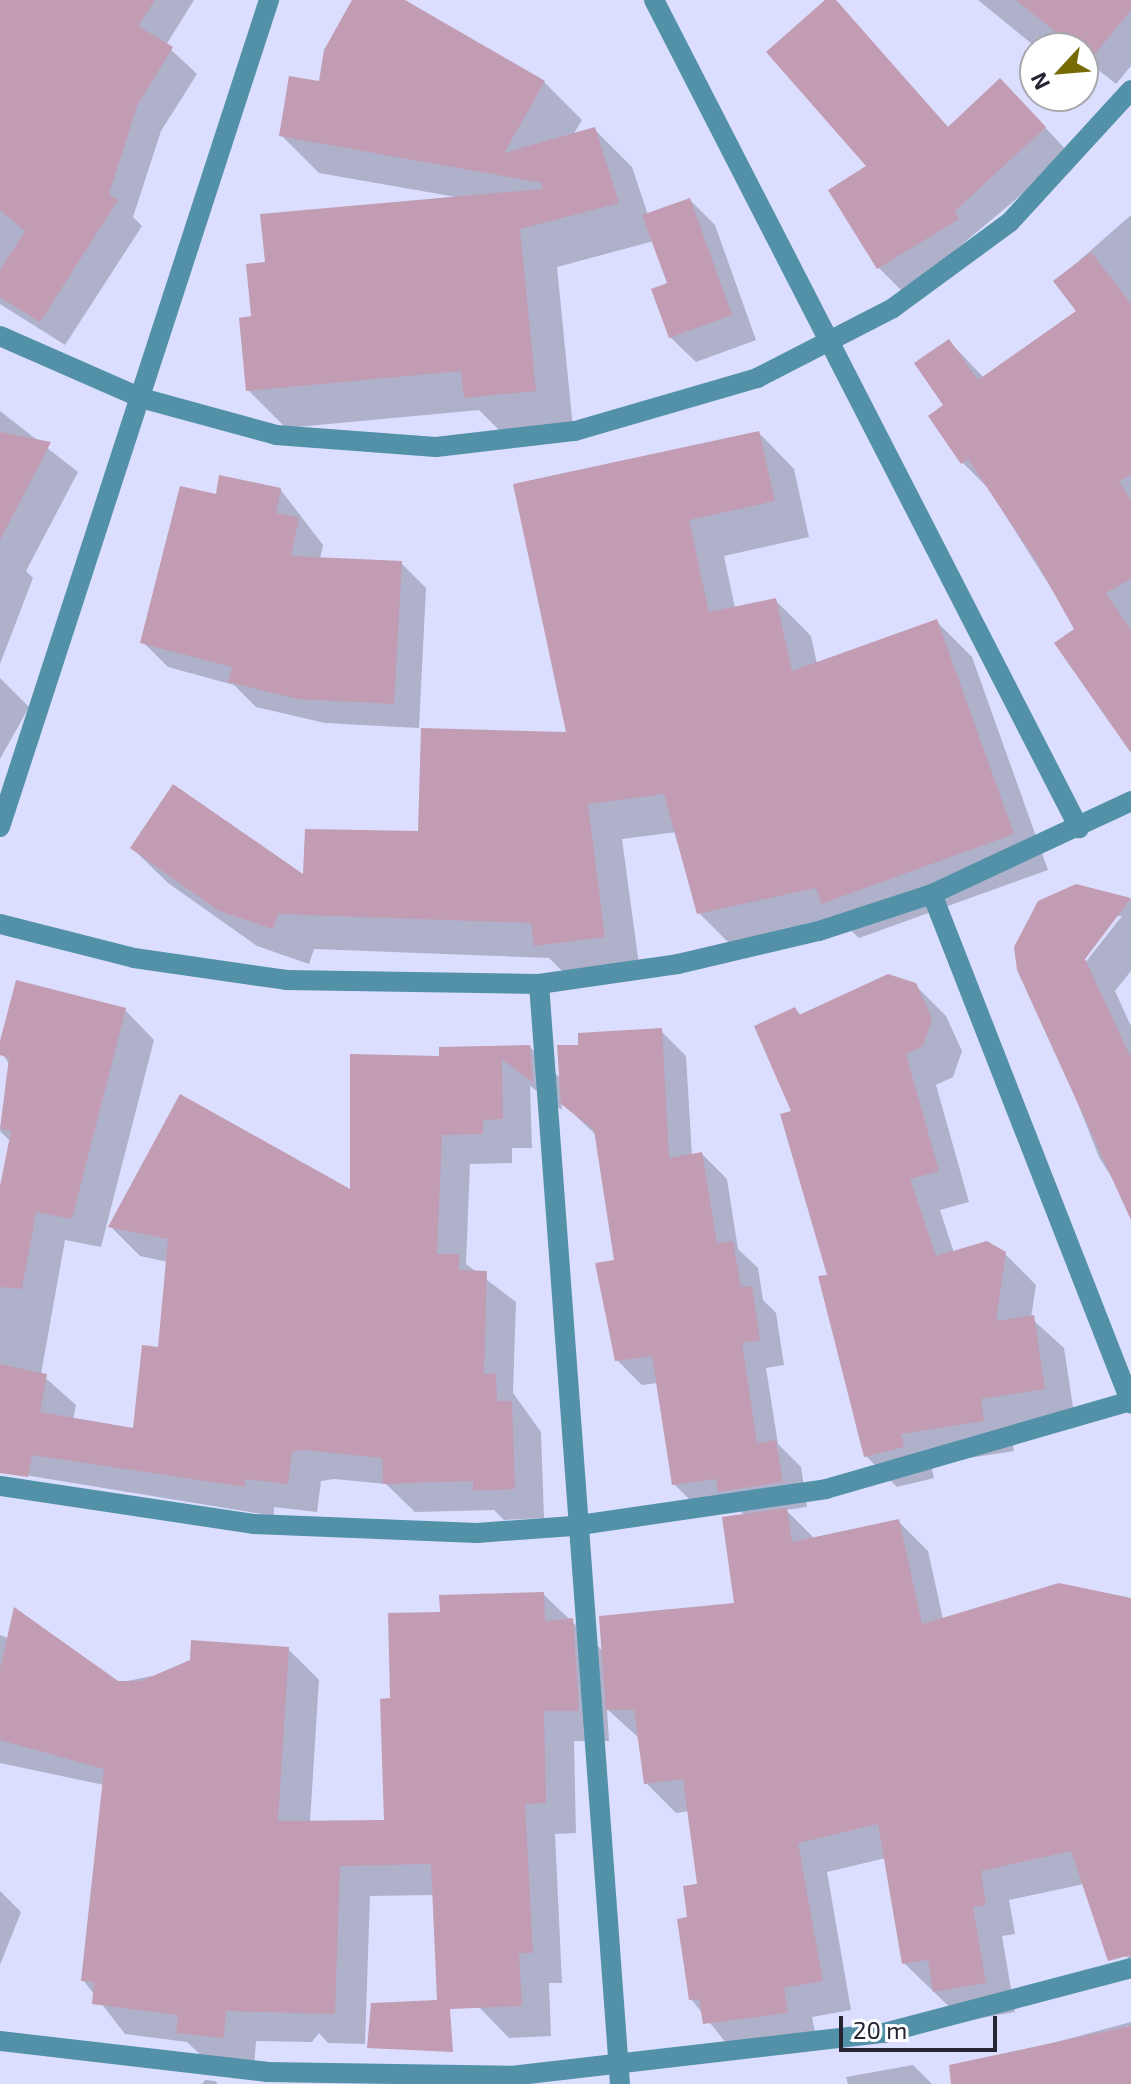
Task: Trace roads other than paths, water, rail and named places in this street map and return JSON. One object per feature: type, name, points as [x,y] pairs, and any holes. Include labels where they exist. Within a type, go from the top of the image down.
[{"type":"street","points":[[0,827],[269,0]]},
{"type":"street","points":[[654,0],[1079,828]]},
{"type":"street","points":[[0,336],[141,398],[276,435],[376,445],[504,442],[649,414],[831,345],[961,262],[1010,222],[1131,90]]},
{"type":"street","points":[[0,924],[134,958],[286,980],[539,984],[753,948],[932,894],[1079,828],[1131,801]]},
{"type":"street","points":[[0,1486],[253,1524],[477,1533],[573,1526],[826,1489],[1131,1402],[932,894]]},
{"type":"street","points":[[539,984],[573,1526],[619,2075]]},
{"type":"street","points":[[0,2041],[93,2056],[382,2078],[619,2075],[884,2033],[1131,1968]]}]
